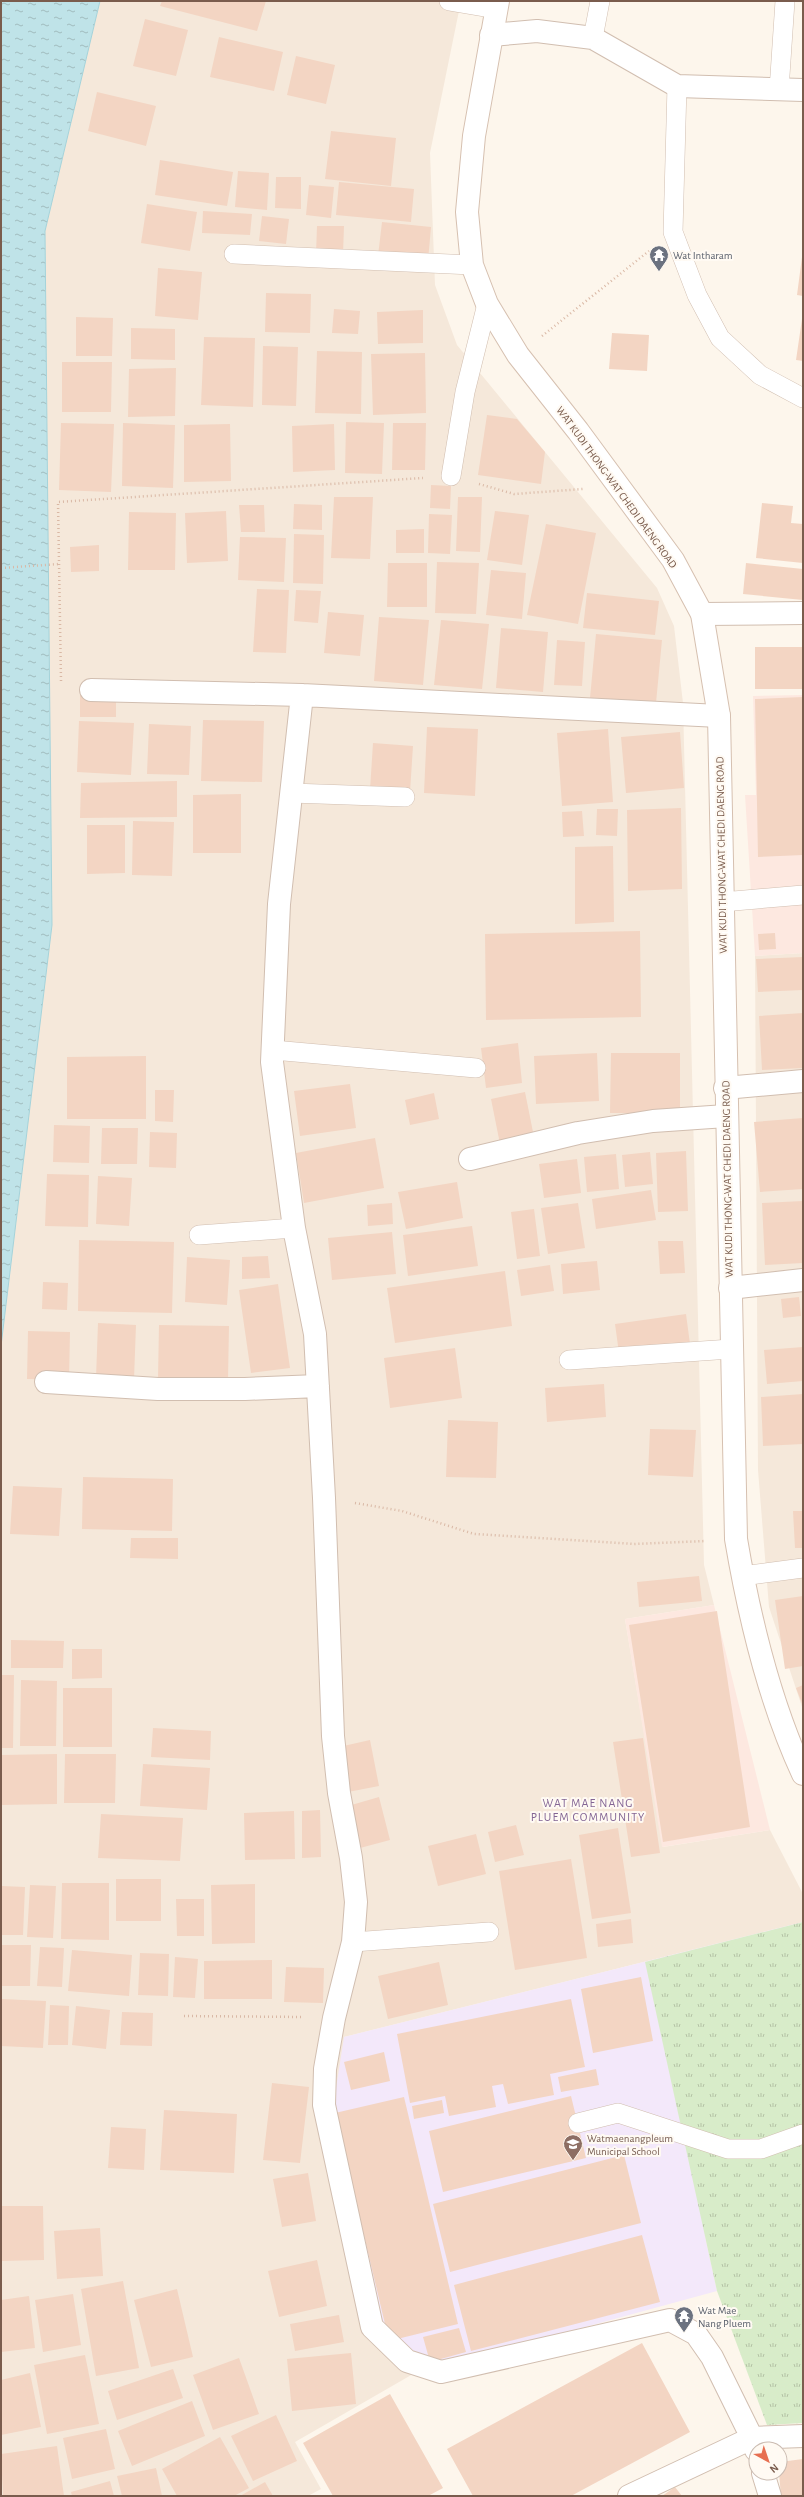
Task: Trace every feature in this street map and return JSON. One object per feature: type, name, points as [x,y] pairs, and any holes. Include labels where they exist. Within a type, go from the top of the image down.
[{"type":"street","name":"WAT KUDI THONG-WAT CHEDI DAENG ROAD","points":[[497,5],[474,136],[467,212],[472,265],[487,304],[518,355],[578,431],[673,560],[702,614],[719,716],[725,1088],[736,1539],[742,1576],[776,1707],[803,1774]]},
{"type":"street","points":[[491,35],[537,31],[593,38],[678,86],[803,90]]},
{"type":"street","points":[[702,614],[803,613]]},
{"type":"street","points":[[91,690],[302,695],[719,716]]},
{"type":"street","points":[[302,695],[279,904],[272,1062],[294,1228],[315,1334],[324,1498],[333,1736],[338,1793],[351,1858],[356,1902],[353,1942],[334,2018],[325,2068],[324,2105],[372,2327],[407,2360],[441,2372],[670,2320],[696,2334],[712,2357],[753,2441]]},
{"type":"street","points":[[725,1088],[803,1081]]},
{"type":"street","points":[[470,1159],[578,1132],[653,1121],[726,1116]]},
{"type":"street","points":[[730,1288],[803,1280]]},
{"type":"street","points":[[46,1382],[158,1389],[245,1389],[318,1386]]},
{"type":"street","points":[[772,2441],[803,2436]]},
{"type":"street","points":[[629,2496],[748,2446]]},
{"type":"street","points":[[765,2481],[770,2496]]},
{"type":"lane","points":[[449,1],[497,5]]},
{"type":"lane","points":[[593,38],[600,1]]},
{"type":"lane","points":[[779,90],[785,1]]},
{"type":"lane","points":[[678,86],[673,232],[697,295],[720,338],[760,375],[803,398]]},
{"type":"lane","points":[[234,254],[472,265]]},
{"type":"lane","points":[[451,476],[465,392],[487,304]]},
{"type":"lane","points":[[291,793],[405,796]]},
{"type":"lane","points":[[722,902],[803,895]]},
{"type":"lane","points":[[273,1050],[476,1068]]},
{"type":"lane","points":[[199,1235],[294,1228]]},
{"type":"lane","points":[[568,1360],[732,1350]]},
{"type":"lane","points":[[742,1576],[803,1568]]},
{"type":"lane","points":[[353,1942],[489,1932]]},
{"type":"lane","points":[[578,2123],[618,2113],[728,2149],[761,2149],[803,2134]]},
{"type":"path","points":[[518,355],[673,232]]},
{"type":"path","points":[[91,690],[61,690],[58,502],[451,476],[514,494],[618,486]]},
{"type":"path","points":[[1,568],[59,564]]},
{"type":"path","points":[[324,1498],[402,1511],[474,1534],[634,1544],[736,1539]]},
{"type":"path","points":[[184,2016],[334,2018]]},
{"type":"shaded area","points":[[100,1],[461,1],[430,153],[435,285],[457,345],[657,588],[674,626],[683,703],[704,1565],[714,1605],[625,1619],[663,1847],[770,1830],[803,1894],[803,1922],[344,2037],[413,2374],[295,2442],[321,2489],[308,2496],[1,2496],[1,1346],[52,925],[45,231]]},
{"type":"shaded area","points":[[803,695],[803,953],[755,956],[745,795],[756,795],[753,696]]},
{"type":"shaded area","points":[[803,953],[803,1710],[769,1607],[758,1470],[755,956]]},
{"type":"shaded area","points":[[714,1605],[770,1830],[662,1847],[625,1619]]},
{"type":"shaded area","name":"Watmaenangpleum Municipal School","points":[[803,1922],[705,2236],[717,2291],[413,2374],[386,2342],[332,2113],[344,2037]]},
{"type":"green space","points":[[803,1922],[803,2423],[767,2425],[717,2291],[645,1962]]},
{"type":"water","points":[[1,1],[100,1],[45,231],[52,925],[1,1346]]},
{"type":"building","points":[[162,1],[266,1],[257,31],[160,6]]},
{"type":"building","points":[[145,19],[188,30],[176,76],[133,66]]},
{"type":"building","points":[[219,37],[283,52],[274,91],[210,77]]},
{"type":"building","points":[[296,56],[335,65],[326,104],[287,95]]},
{"type":"building","points":[[97,92],[156,106],[146,146],[88,131]]},
{"type":"building","points":[[331,131],[396,138],[391,186],[325,179]]},
{"type":"building","points":[[160,160],[233,172],[227,206],[155,195]]},
{"type":"building","points":[[238,171],[269,173],[267,210],[235,207]]},
{"type":"building","points":[[276,177],[301,177],[301,209],[275,208]]},
{"type":"building","points":[[339,182],[414,189],[411,222],[336,215]]},
{"type":"building","points":[[309,185],[334,187],[331,218],[306,215]]},
{"type":"building","points":[[147,204],[197,212],[190,251],[141,243]]},
{"type":"building","points":[[203,211],[252,214],[250,235],[202,233]]},
{"type":"building","points":[[262,216],[289,219],[286,244],[259,241]]},
{"type":"building","points":[[382,222],[431,227],[428,261],[378,256]]},
{"type":"building","points":[[317,226],[344,226],[343,254],[316,254]]},
{"type":"building","points":[[803,257],[803,296],[797,295]]},
{"type":"building","points":[[158,268],[202,272],[198,320],[155,316]]},
{"type":"building","points":[[266,293],[311,294],[310,333],[265,332]]},
{"type":"building","points":[[334,309],[360,311],[358,334],[332,333]]},
{"type":"building","points":[[423,310],[423,343],[378,344],[377,312]]},
{"type":"building","points":[[76,317],[113,318],[112,356],[76,356]]},
{"type":"building","points":[[803,319],[803,361],[796,360]]},
{"type":"building","points":[[131,328],[175,329],[175,360],[131,359]]},
{"type":"building","points":[[612,333],[649,335],[647,371],[609,369]]},
{"type":"building","points":[[204,337],[255,338],[253,407],[201,405]]},
{"type":"building","points":[[263,346],[298,347],[296,406],[262,405]]},
{"type":"building","points":[[317,351],[362,352],[361,414],[315,413]]},
{"type":"building","points":[[425,353],[426,413],[373,415],[371,354]]},
{"type":"building","points":[[62,362],[112,362],[111,412],[62,412]]},
{"type":"building","points":[[176,368],[175,416],[128,417],[129,369]]},
{"type":"building","points":[[487,415],[517,419],[545,452],[541,484],[478,475]]},
{"type":"building","points":[[346,422],[384,423],[382,474],[345,473]]},
{"type":"building","points":[[61,423],[114,424],[111,492],[59,490]]},
{"type":"building","points":[[123,423],[175,425],[173,488],[122,486]]},
{"type":"building","points":[[393,423],[426,423],[425,470],[392,470]]},
{"type":"building","points":[[230,424],[231,481],[184,482],[184,425]]},
{"type":"building","points":[[334,424],[335,470],[293,472],[292,426]]},
{"type":"building","points":[[431,485],[451,486],[450,509],[430,508]]},
{"type":"building","points":[[334,497],[373,497],[370,559],[331,558]]},
{"type":"building","points":[[458,497],[482,497],[480,552],[456,551]]},
{"type":"building","points":[[762,503],[793,506],[791,523],[803,524],[803,563],[756,558]]},
{"type":"building","points":[[294,504],[322,505],[322,530],[293,529]]},
{"type":"building","points":[[239,505],[264,505],[265,532],[241,532]]},
{"type":"building","points":[[226,511],[228,561],[187,563],[185,513]]},
{"type":"building","points":[[495,511],[529,515],[522,565],[487,560]]},
{"type":"building","points":[[129,512],[176,513],[175,570],[128,570]]},
{"type":"building","points":[[429,514],[452,515],[450,554],[428,553]]},
{"type":"building","points":[[546,524],[596,533],[578,624],[527,615]]},
{"type":"building","points":[[424,529],[424,553],[396,553],[396,530]]},
{"type":"building","points":[[294,534],[324,535],[323,584],[293,583]]},
{"type":"building","points":[[240,537],[286,538],[284,582],[238,580]]},
{"type":"building","points":[[99,545],[99,571],[71,572],[70,547]]},
{"type":"building","points":[[437,562],[479,563],[476,614],[435,613]]},
{"type":"building","points":[[388,563],[427,563],[427,607],[387,607]]},
{"type":"building","points":[[746,563],[803,569],[803,600],[743,594]]},
{"type":"building","points":[[491,570],[526,573],[522,619],[486,615]]},
{"type":"building","points":[[257,589],[289,590],[286,653],[253,652]]},
{"type":"building","points":[[296,590],[321,591],[318,623],[294,621]]},
{"type":"building","points":[[587,593],[659,601],[655,635],[583,628]]},
{"type":"building","points":[[328,612],[364,615],[360,656],[324,653]]},
{"type":"building","points":[[379,617],[429,620],[423,685],[374,681]]},
{"type":"building","points":[[441,620],[489,624],[482,689],[434,685]]},
{"type":"building","points":[[501,628],[548,632],[543,692],[496,688]]},
{"type":"building","points":[[596,634],[662,640],[656,703],[590,698]]},
{"type":"building","points":[[557,640],[585,642],[582,686],[554,685]]},
{"type":"building","points":[[755,647],[803,647],[803,689],[755,689]]},
{"type":"building","points":[[80,695],[116,696],[116,717],[80,717]]},
{"type":"building","points":[[803,697],[803,855],[758,857],[755,699]]},
{"type":"building","points":[[203,720],[264,721],[262,782],[201,781]]},
{"type":"building","points":[[79,721],[134,723],[131,775],[77,772]]},
{"type":"building","points":[[149,724],[191,726],[189,775],[147,774]]},
{"type":"building","points":[[427,727],[478,729],[475,796],[424,793]]},
{"type":"building","points":[[608,729],[613,802],[562,806],[557,733]]},
{"type":"building","points":[[680,732],[684,788],[626,793],[621,737]]},
{"type":"building","points":[[373,743],[413,746],[410,792],[370,790]]},
{"type":"building","points":[[177,781],[177,817],[80,818],[81,783]]},
{"type":"building","points":[[241,794],[241,853],[193,853],[193,795]]},
{"type":"building","points":[[681,808],[682,889],[628,891],[627,810]]},
{"type":"building","points":[[597,809],[618,809],[617,836],[596,835]]},
{"type":"building","points":[[582,811],[584,836],[563,837],[562,812]]},
{"type":"building","points":[[133,821],[174,822],[172,876],[132,875]]},
{"type":"building","points":[[87,825],[125,825],[125,873],[87,874]]},
{"type":"building","points":[[613,846],[614,922],[575,924],[575,847]]},
{"type":"building","points":[[640,931],[641,1017],[486,1020],[485,934]]},
{"type":"building","points":[[775,933],[776,949],[759,950],[758,934]]},
{"type":"building","points":[[803,957],[803,990],[758,992],[756,959]]},
{"type":"building","points":[[803,1013],[803,1068],[762,1070],[759,1016]]},
{"type":"building","points":[[518,1043],[522,1083],[486,1088],[481,1048]]},
{"type":"building","points":[[597,1053],[599,1101],[536,1104],[534,1056]]},
{"type":"building","points":[[611,1053],[680,1053],[680,1113],[610,1113]]},
{"type":"building","points":[[146,1056],[146,1119],[67,1119],[67,1057]]},
{"type":"building","points":[[350,1084],[356,1128],[300,1136],[294,1091]]},
{"type":"building","points":[[155,1090],[174,1090],[173,1122],[155,1121]]},
{"type":"building","points":[[525,1092],[534,1137],[500,1144],[491,1099]]},
{"type":"building","points":[[434,1093],[439,1119],[410,1125],[405,1100]]},
{"type":"building","points":[[803,1118],[803,1189],[760,1192],[754,1122]]},
{"type":"building","points":[[54,1125],[90,1126],[89,1163],[53,1162]]},
{"type":"building","points":[[102,1128],[138,1128],[137,1164],[101,1164]]},
{"type":"building","points":[[150,1132],[177,1133],[176,1168],[149,1167]]},
{"type":"building","points":[[375,1138],[384,1188],[304,1203],[296,1153]]},
{"type":"building","points":[[686,1151],[688,1211],[658,1212],[656,1153]]},
{"type":"building","points":[[650,1152],[653,1184],[625,1187],[622,1155]]},
{"type":"building","points":[[616,1154],[619,1189],[587,1192],[584,1157]]},
{"type":"building","points":[[577,1159],[581,1193],[544,1198],[539,1164]]},
{"type":"building","points":[[47,1174],[89,1175],[88,1227],[45,1226]]},
{"type":"building","points":[[98,1176],[132,1178],[129,1226],[96,1224]]},
{"type":"building","points":[[457,1182],[463,1218],[406,1229],[398,1192]]},
{"type":"building","points":[[651,1190],[656,1220],[596,1229],[592,1199]]},
{"type":"building","points":[[803,1201],[803,1263],[765,1265],[762,1203]]},
{"type":"building","points":[[392,1203],[393,1224],[368,1226],[367,1205]]},
{"type":"building","points":[[578,1203],[585,1248],[548,1254],[541,1208]]},
{"type":"building","points":[[534,1209],[540,1256],[517,1259],[511,1212]]},
{"type":"building","points":[[472,1226],[478,1266],[408,1276],[403,1235]]},
{"type":"building","points":[[392,1232],[396,1274],[332,1280],[328,1238]]},
{"type":"building","points":[[79,1240],[174,1242],[172,1313],[78,1311]]},
{"type":"building","points":[[658,1241],[683,1241],[685,1273],[660,1274]]},
{"type":"building","points":[[268,1256],[270,1278],[242,1279],[242,1257]]},
{"type":"building","points":[[187,1257],[230,1260],[227,1305],[185,1302]]},
{"type":"building","points":[[597,1261],[600,1290],[563,1294],[561,1264]]},
{"type":"building","points":[[550,1265],[554,1291],[521,1296],[517,1270]]},
{"type":"building","points":[[505,1271],[512,1326],[395,1343],[387,1288]]},
{"type":"building","points":[[43,1282],[68,1283],[67,1310],[42,1309]]},
{"type":"building","points":[[278,1284],[290,1368],[251,1373],[239,1290]]},
{"type":"building","points":[[799,1297],[801,1316],[783,1318],[781,1299]]},
{"type":"building","points":[[686,1314],[690,1344],[619,1353],[615,1324]]},
{"type":"building","points":[[98,1323],[136,1325],[134,1379],[96,1378]]},
{"type":"building","points":[[159,1325],[229,1326],[228,1379],[158,1378]]},
{"type":"building","points":[[28,1331],[70,1332],[69,1380],[27,1379]]},
{"type":"building","points":[[803,1347],[803,1381],[767,1384],[764,1350]]},
{"type":"building","points":[[455,1348],[462,1398],[390,1408],[384,1358]]},
{"type":"building","points":[[604,1384],[606,1417],[547,1422],[545,1388]]},
{"type":"building","points":[[803,1394],[803,1444],[763,1446],[761,1397]]},
{"type":"building","points":[[448,1420],[498,1422],[496,1478],[446,1477]]},
{"type":"building","points":[[650,1429],[696,1430],[693,1477],[648,1475]]},
{"type":"building","points":[[83,1477],[173,1479],[172,1531],[82,1529]]},
{"type":"building","points":[[13,1486],[62,1488],[59,1536],[10,1534]]},
{"type":"building","points":[[793,1511],[803,1511],[803,1548],[795,1548]]},
{"type":"building","points":[[131,1538],[178,1538],[178,1559],[130,1558]]},
{"type":"building","points":[[699,1576],[702,1601],[639,1607],[637,1582]]},
{"type":"building","points":[[803,1596],[803,1666],[785,1669],[775,1600]]},
{"type":"building","points":[[717,1611],[750,1827],[663,1842],[629,1625]]},
{"type":"building","points":[[11,1640],[64,1641],[63,1668],[11,1668]]},
{"type":"building","points":[[72,1649],[102,1649],[102,1678],[72,1679]]},
{"type":"building","points":[[1,1675],[14,1675],[13,1748],[1,1748]]},
{"type":"building","points":[[21,1680],[57,1681],[56,1746],[20,1746]]},
{"type":"building","points":[[803,1685],[803,1706],[796,1688]]},
{"type":"building","points":[[63,1688],[112,1688],[112,1747],[63,1747]]},
{"type":"building","points":[[153,1728],[211,1731],[210,1760],[151,1757]]},
{"type":"building","points":[[643,1738],[660,1853],[631,1857],[613,1742]]},
{"type":"building","points":[[370,1740],[379,1786],[348,1792],[339,1747]]},
{"type":"building","points":[[57,1754],[57,1804],[1,1805],[1,1755]]},
{"type":"building","points":[[65,1754],[116,1754],[115,1803],[64,1803]]},
{"type":"building","points":[[143,1764],[210,1768],[207,1810],[140,1806]]},
{"type":"building","points":[[379,1797],[390,1840],[360,1848],[348,1806]]},
{"type":"building","points":[[320,1810],[321,1857],[302,1858],[302,1811]]},
{"type":"building","points":[[294,1811],[295,1859],[245,1860],[244,1813]]},
{"type":"building","points":[[101,1814],[183,1818],[180,1861],[98,1858]]},
{"type":"building","points":[[516,1825],[524,1855],[495,1862],[488,1832]]},
{"type":"building","points":[[618,1828],[631,1913],[592,1919],[579,1835]]},
{"type":"building","points":[[476,1834],[486,1874],[438,1886],[428,1846]]},
{"type":"building","points":[[571,1859],[587,1958],[515,1970],[499,1871]]},
{"type":"building","points":[[116,1879],[161,1879],[161,1921],[116,1921]]},
{"type":"building","points":[[62,1883],[109,1883],[109,1940],[61,1939]]},
{"type":"building","points":[[255,1884],[255,1943],[212,1944],[211,1885]]},
{"type":"building","points":[[30,1885],[56,1886],[53,1938],[27,1937]]},
{"type":"building","points":[[2,1886],[25,1887],[23,1935],[1,1935]]},
{"type":"building","points":[[176,1899],[204,1899],[204,1936],[177,1936]]},
{"type":"building","points":[[631,1919],[633,1943],[598,1947],[596,1924]]},
{"type":"building","points":[[1,1945],[31,1945],[30,1986],[1,1986]]},
{"type":"building","points":[[40,1947],[64,1948],[62,1987],[37,1986]]},
{"type":"building","points":[[72,1950],[132,1955],[129,1996],[68,1991]]},
{"type":"building","points":[[140,1953],[169,1954],[168,1996],[138,1995]]},
{"type":"building","points":[[175,1957],[198,1959],[195,1998],[173,1997]]},
{"type":"building","points":[[272,1960],[272,1999],[204,1999],[204,1961]]},
{"type":"building","points":[[439,1962],[448,2005],[388,2019],[378,1976]]},
{"type":"building","points":[[286,1967],[324,1968],[323,2003],[284,2002]]},
{"type":"building","points":[[641,1977],[653,2041],[593,2053],[581,1989]]},
{"type":"building","points":[[1,1999],[46,2001],[43,2048],[1,2046]]},
{"type":"building","points":[[571,1999],[585,2067],[550,2074],[554,2095],[508,2104],[503,2084],[492,2086],[496,2107],[449,2116],[445,2096],[410,2103],[397,2034]]},
{"type":"building","points":[[50,2005],[69,2006],[68,2045],[48,2045]]},
{"type":"building","points":[[76,2006],[110,2010],[106,2049],[72,2045]]},
{"type":"building","points":[[122,2012],[153,2013],[152,2046],[120,2045]]},
{"type":"building","points":[[384,2052],[390,2081],[351,2090],[344,2062]]},
{"type":"building","points":[[596,2069],[599,2085],[561,2092],[558,2077]]},
{"type":"building","points":[[272,2083],[309,2087],[300,2163],[263,2160]]},
{"type":"building","points":[[571,2096],[586,2158],[443,2192],[429,2131]]},
{"type":"building","points":[[404,2097],[458,2324],[389,2341],[335,2113]]},
{"type":"building","points":[[442,2100],[444,2113],[414,2119],[412,2106]]},
{"type":"building","points":[[164,2110],[237,2114],[234,2173],[160,2170]]},
{"type":"building","points":[[111,2127],[146,2129],[144,2170],[108,2168]]},
{"type":"building","points":[[624,2155],[641,2223],[450,2272],[433,2204]]},
{"type":"building","points":[[308,2173],[316,2221],[282,2227],[273,2179]]},
{"type":"building","points":[[1,2206],[43,2206],[44,2260],[1,2261]]},
{"type":"building","points":[[100,2228],[103,2276],[57,2279],[54,2231]]},
{"type":"building","points":[[642,2235],[660,2302],[471,2351],[454,2285]]},
{"type":"building","points":[[317,2260],[327,2306],[279,2317],[268,2271]]},
{"type":"building","points":[[123,2281],[139,2368],[96,2376],[81,2289]]},
{"type":"building","points":[[177,2289],[193,2357],[151,2367],[134,2300]]},
{"type":"building","points":[[73,2294],[81,2345],[43,2352],[35,2300]]},
{"type":"building","points":[[29,2296],[35,2348],[1,2352],[1,2300]]},
{"type":"building","points":[[339,2315],[344,2342],[295,2351],[290,2324]]},
{"type":"building","points":[[459,2328],[466,2352],[430,2362],[423,2337]]},
{"type":"building","points":[[642,2343],[690,2432],[571,2496],[473,2496],[447,2449]]},
{"type":"building","points":[[351,2353],[356,2404],[292,2411],[287,2359]]},
{"type":"building","points":[[85,2355],[99,2424],[47,2434],[34,2365]]},
{"type":"building","points":[[239,2358],[259,2414],[213,2430],[193,2375]]},
{"type":"building","points":[[173,2369],[183,2398],[117,2420],[108,2391]]},
{"type":"building","points":[[30,2373],[41,2427],[1,2435],[1,2380]]},
{"type":"building","points":[[390,2394],[443,2488],[428,2496],[333,2496],[303,2443]]},
{"type":"building","points":[[192,2401],[205,2436],[132,2466],[118,2431]]},
{"type":"building","points":[[276,2415],[297,2461],[253,2481],[231,2436]]},
{"type":"building","points":[[106,2429],[115,2469],[72,2479],[63,2438]]},
{"type":"building","points":[[220,2437],[249,2488],[234,2496],[177,2496],[162,2469]]},
{"type":"building","points":[[57,2446],[64,2496],[3,2496],[1,2454]]},
{"type":"building","points":[[803,2459],[803,2496],[781,2496],[780,2481],[788,2481],[788,2461]]},
{"type":"building","points":[[156,2468],[162,2496],[122,2496],[117,2476]]},
{"type":"building","points":[[110,2481],[114,2496],[72,2496],[71,2492]]},
{"type":"building","points":[[265,2482],[273,2496],[240,2496]]},
{"type":"building","points":[[675,2487],[682,2496],[662,2496]]},
{"type":"place","name":"Wat Intharam","points":[[659,272]]},
{"type":"place","name":"Watmaenangpleum Municipal School","points":[[573,2161]]},
{"type":"place","name":"Wat Mae Nang Pluem","points":[[684,2333]]},
{"type":"district","name":"WAT MAE NANG PLUEM COMMUNITY","points":[[588,1810]]}]
